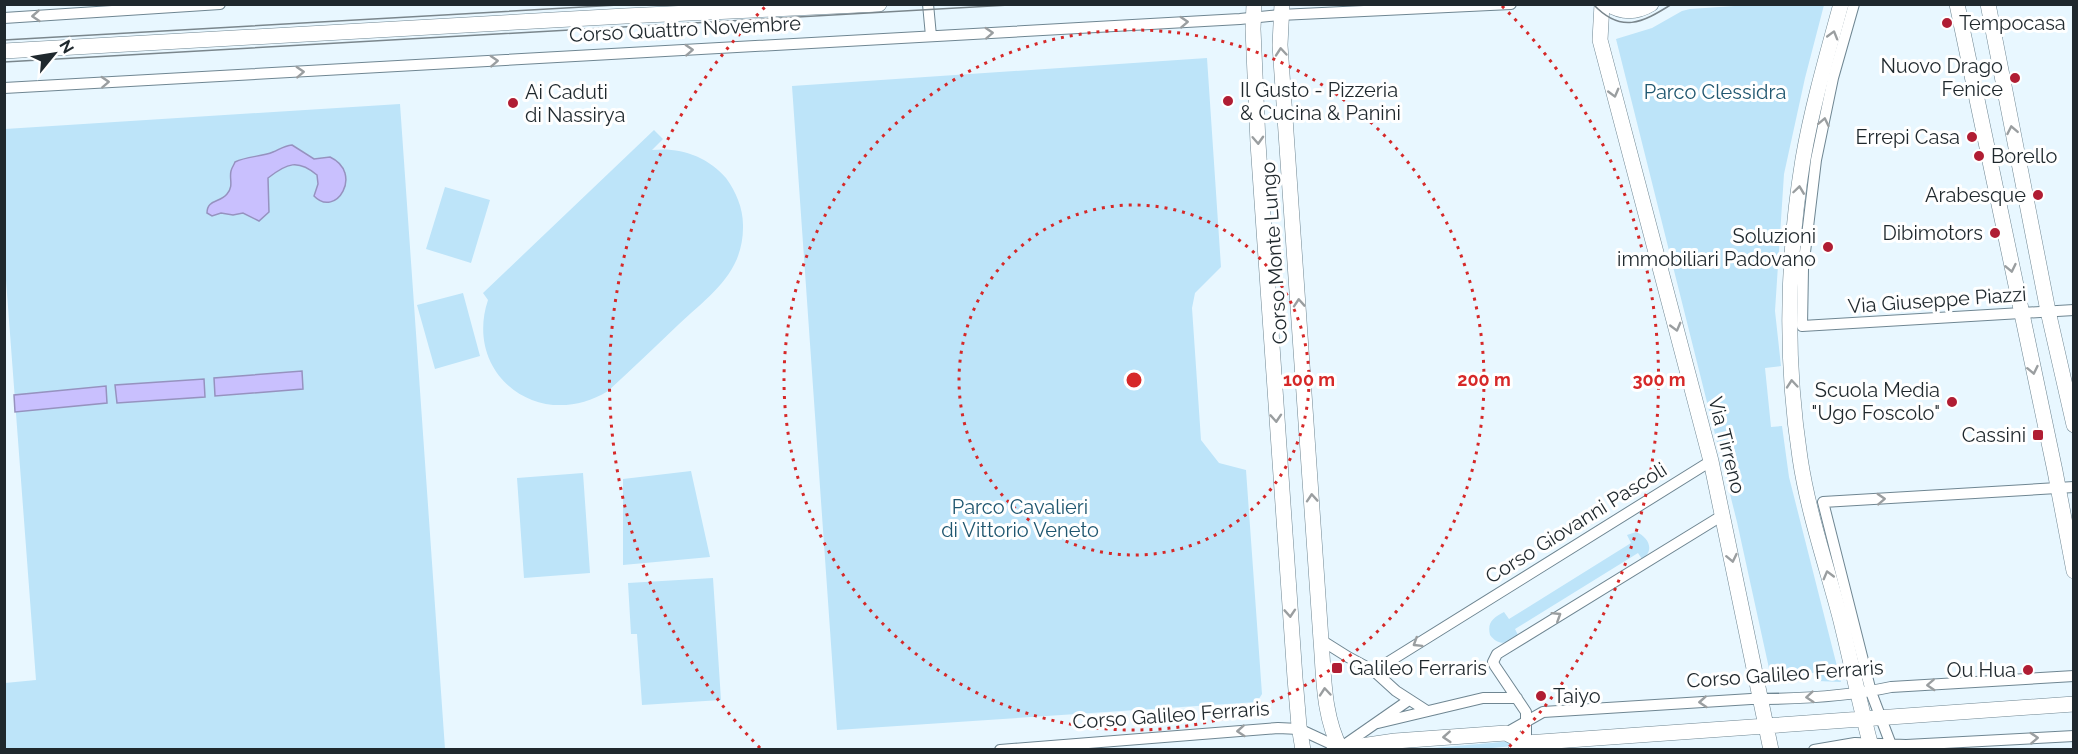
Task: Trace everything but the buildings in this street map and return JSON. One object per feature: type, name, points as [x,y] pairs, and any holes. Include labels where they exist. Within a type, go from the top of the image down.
[{"type":"main road","name":"Corso Quattro Novembre","points":[[4,51],[879,4]]},
{"type":"main road","points":[[1604,7],[1625,11],[1641,9],[1650,4]]},
{"type":"main road","points":[[1841,4],[1822,72],[1804,158],[1791,266],[1790,353],[1794,411],[1802,471],[1809,505],[1864,692],[1864,718],[1871,747]]},
{"type":"main road","points":[[1957,4],[2021,313],[2066,487],[2073,571]]},
{"type":"main road","points":[[1988,4],[2048,311],[2073,425]]},
{"type":"main road","name":"Via Tirreno","points":[[1604,7],[1600,40],[1711,461],[1771,750]]},
{"type":"main road","name":"Corso Monte Lungo","points":[[1281,10],[1280,36],[1327,716],[1340,749]]},
{"type":"main road","name":"Corso Monte Lungo","points":[[1254,12],[1258,143],[1299,729],[1303,750]]},
{"type":"main road","points":[[1340,749],[1395,741],[1506,733],[1522,748],[1864,718],[2073,704]]},
{"type":"street","points":[[4,18],[101,8],[220,4]]},
{"type":"street","points":[[928,4],[930,36]]},
{"type":"street","name":"Corso Quattro Novembre","points":[[4,88],[930,36],[1281,10],[1511,4]]},
{"type":"street","name":"Via Giuseppe Piazzi","points":[[1854,4],[1833,78],[1816,160],[1803,269],[1803,326],[2073,310]]},
{"type":"street","name":"Corso Giovanni Pascoli","points":[[1374,671],[1711,461]]},
{"type":"street","points":[[1892,747],[1880,717],[1864,692],[1823,502],[2066,487]]},
{"type":"street","points":[[1522,748],[1527,720],[1526,712],[1493,662],[1497,654],[1723,515]]},
{"type":"street","points":[[1321,640],[1374,671],[1396,692],[1427,711]]},
{"type":"street","name":"Corso Galileo Ferraris","points":[[1506,733],[1542,712],[1761,699],[1781,700],[1891,687],[2073,676]]},
{"type":"street","points":[[1378,723],[1483,698],[1517,698]]},
{"type":"street","points":[[1340,749],[1409,700]]},
{"type":"street","name":"Corso Galileo Ferraris","points":[[1000,750],[1278,728],[1299,729],[1340,749]]},
{"type":"street","points":[[1814,750],[1855,743],[1871,747],[1892,747],[2073,736]]},
{"type":"green space","name":"Parco Clessidra","points":[[1764,4],[1824,5],[1784,174],[1775,311],[1781,366],[1765,368],[1771,427],[1782,426],[1789,477],[1841,682],[1818,681],[1817,672],[1772,682],[1737,522],[1616,39],[1652,28],[1690,9]]},
{"type":"green space","name":"Parco Cavalieri di Vittorio Veneto","points":[[1207,58],[1221,267],[1195,293],[1192,308],[1201,440],[1219,463],[1246,470],[1262,694],[1257,702],[837,730],[792,86]]},
{"type":"green space","points":[[400,104],[445,749],[5,749],[5,683],[36,680],[5,267],[5,129]]},
{"type":"green space","points":[[654,130],[663,139],[652,150],[673,150],[702,159],[719,170],[730,183],[743,219],[742,242],[738,257],[723,282],[713,293],[608,391],[582,402],[557,405],[534,400],[513,389],[497,373],[487,352],[483,327],[488,300],[483,293]]},
{"type":"green space","points":[[445,187],[490,200],[471,263],[426,249]]},
{"type":"green space","points":[[463,293],[480,356],[435,369],[417,305]]},
{"type":"green space","points":[[691,471],[710,557],[623,565],[623,479]]},
{"type":"green space","points":[[583,473],[590,573],[524,578],[517,478]]},
{"type":"green space","points":[[1636,532],[1641,534],[1649,544],[1648,552],[1642,559],[1638,553],[1515,629],[1519,637],[1515,639],[1500,642],[1490,635],[1490,624],[1497,616],[1504,612],[1509,619],[1631,543],[1627,535]]},
{"type":"green space","points":[[713,578],[721,700],[642,705],[637,634],[631,634],[628,583]]},
{"type":"green space","points":[[1513,741],[1514,746],[1469,750],[1411,750]]},
{"type":"shaded area","points":[[292,145],[314,159],[330,157],[340,164],[345,173],[346,182],[338,198],[331,202],[322,202],[314,196],[318,184],[317,175],[304,167],[293,165],[281,169],[268,178],[269,212],[259,221],[243,213],[233,215],[221,213],[212,216],[207,213],[211,203],[224,197],[229,191],[231,171],[235,162]]},
{"type":"shaded area","points":[[302,371],[303,389],[215,396],[214,378]]},
{"type":"shaded area","points":[[204,379],[205,397],[117,403],[115,385]]},
{"type":"shaded area","points":[[106,386],[107,403],[15,412],[14,395]]},
{"type":"tram line","points":[[4,40],[636,4]]},
{"type":"tram line","points":[[4,62],[1027,4]]},
{"type":"tram line","points":[[1593,4],[1603,13],[1622,22],[1641,20],[1672,4]]},
{"type":"place","name":"Tempocasa","points":[[1947,23]]},
{"type":"place","name":"Nuovo Drago Fenice","points":[[2015,78]]},
{"type":"place","name":"Il Gusto - Pizzeria & Cucina & Panini","points":[[1228,101]]},
{"type":"place","name":"Ai Caduti di Nassirya","points":[[513,103]]},
{"type":"place","name":"Errepi Casa","points":[[1972,137]]},
{"type":"place","name":"Borello","points":[[1979,156]]},
{"type":"place","name":"Arabesque","points":[[2038,195]]},
{"type":"place","name":"Dibimotors","points":[[1995,233]]},
{"type":"place","name":"Soluzioni immobiliari Padovano","points":[[1828,247]]},
{"type":"place","name":"Scuola Media \"Ugo Foscolo\"","points":[[1952,402]]},
{"type":"place","name":"Cassini","points":[[2038,435]]},
{"type":"place","name":"Galileo Ferraris","points":[[1337,668]]},
{"type":"place","name":"Ou Hua","points":[[2028,670]]},
{"type":"place","name":"Taiyo","points":[[1541,696]]}]
